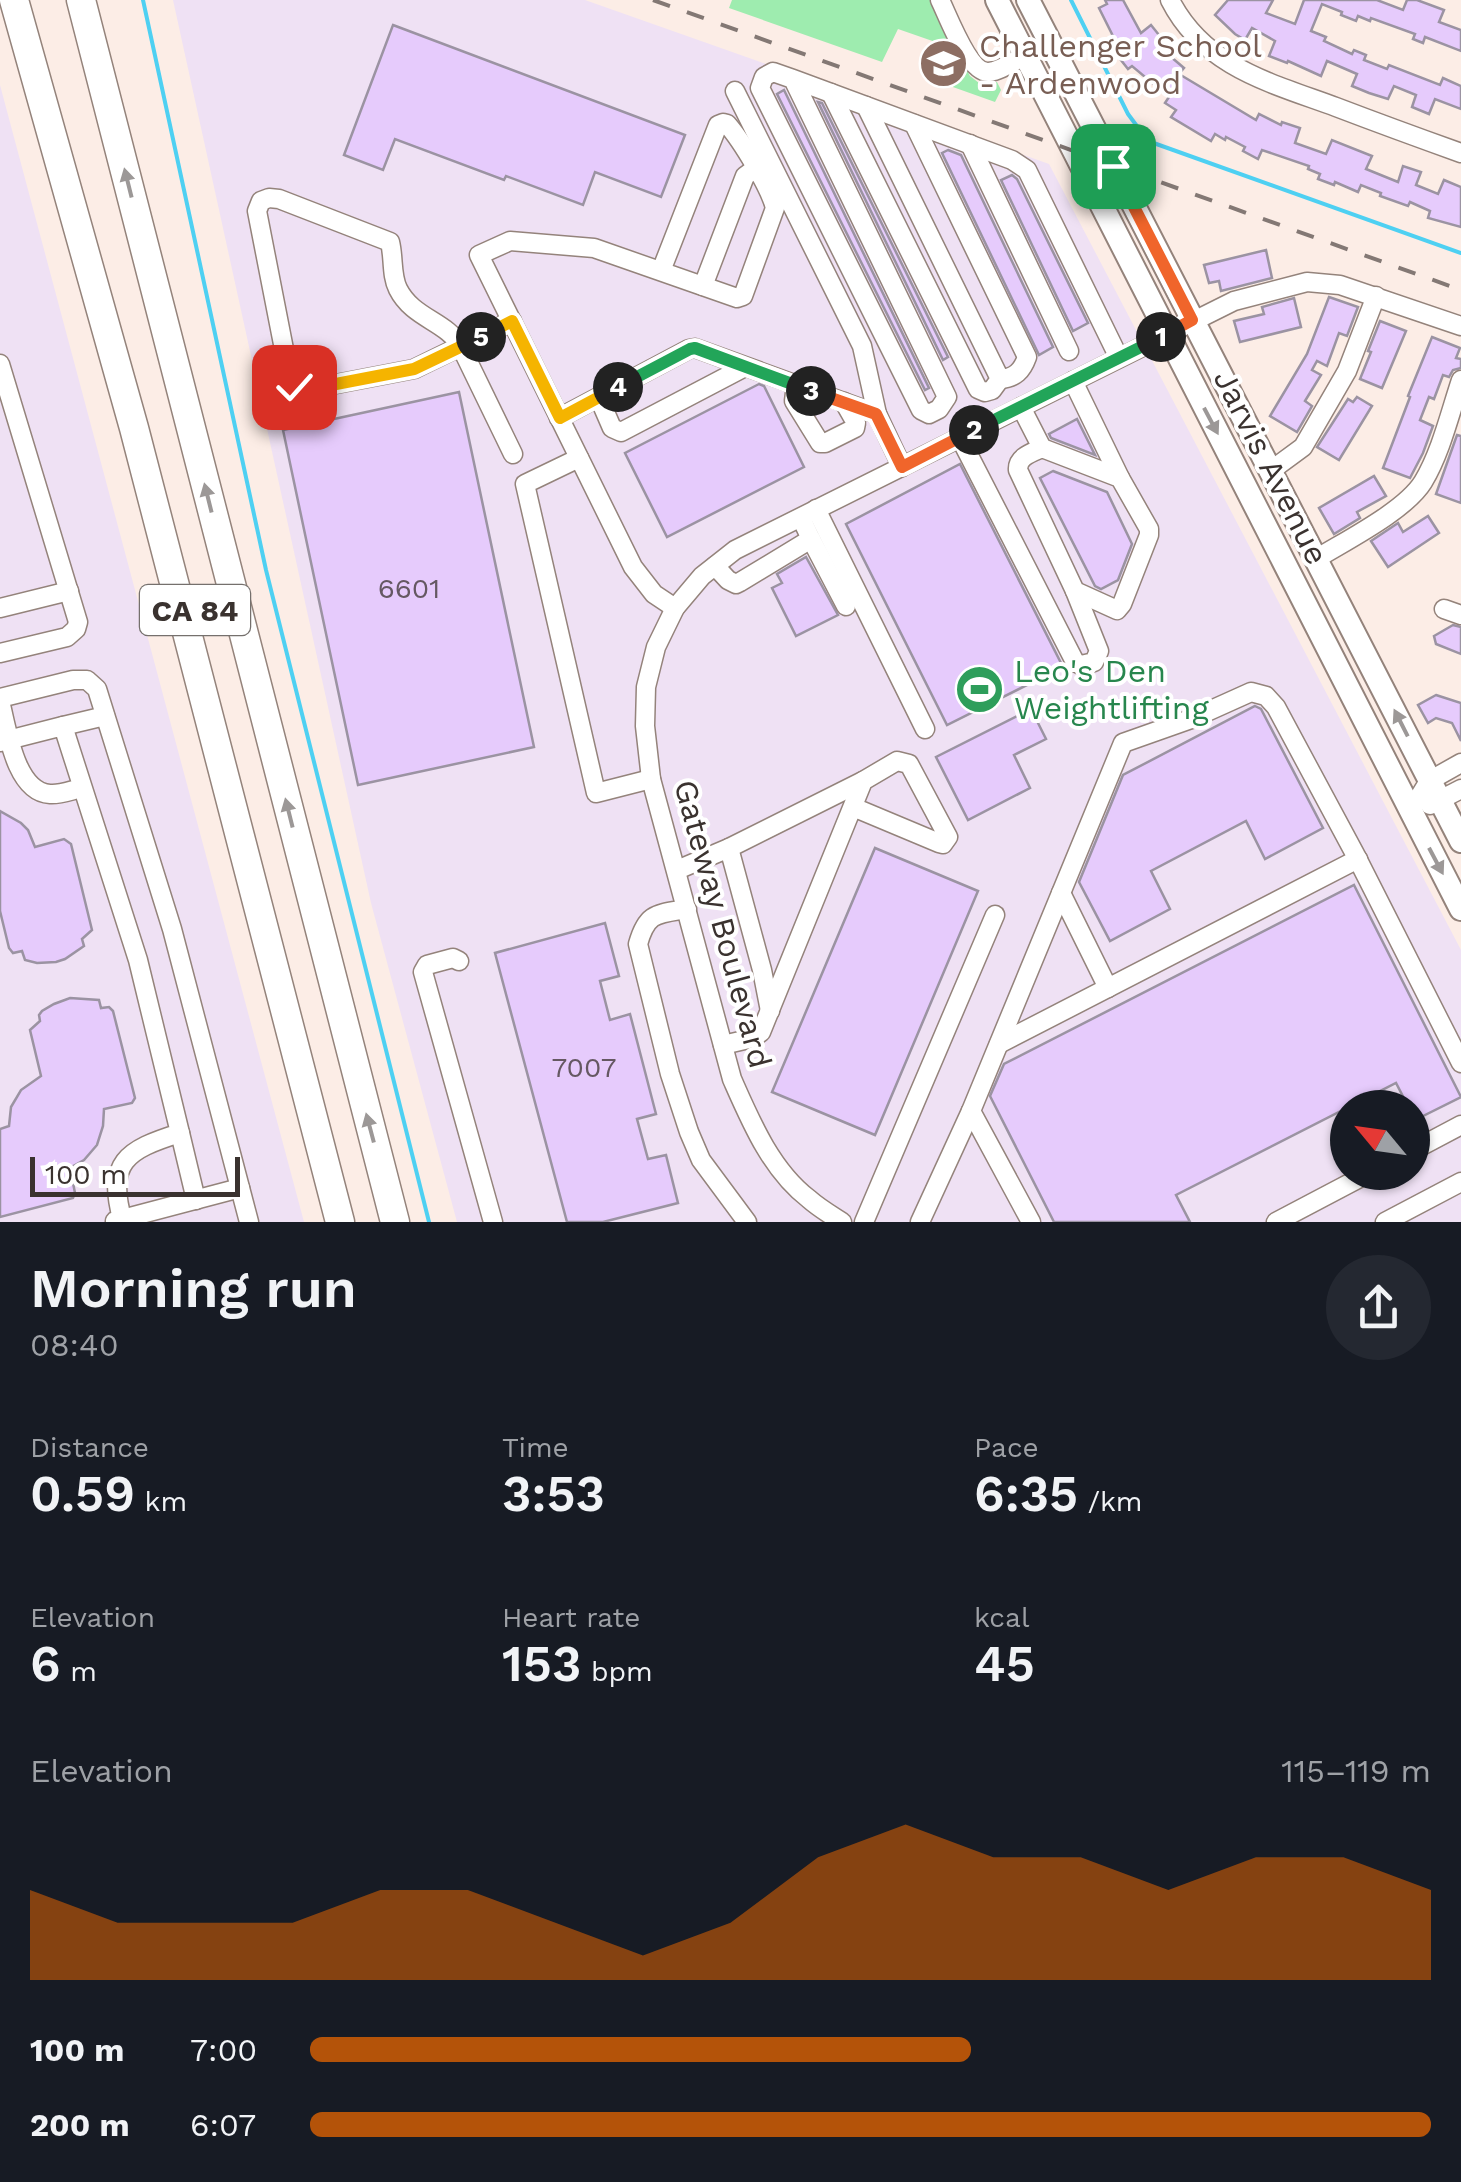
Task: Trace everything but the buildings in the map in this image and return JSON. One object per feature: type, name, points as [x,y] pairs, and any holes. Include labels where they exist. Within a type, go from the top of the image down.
[{"type":"highway","name":"CA 84","points":[[14,0],[134,428],[340,1222]]},
{"type":"highway","name":"CA 84","points":[[32,0],[354,1222]]},
{"type":"highway","name":"CA 84","points":[[81,0],[395,1222]]},
{"type":"main road","name":"Jarvis Avenue","points":[[997,0],[1461,909]]},
{"type":"main road","name":"Jarvis Avenue","points":[[1028,0],[1461,841]]},
{"type":"street","points":[[940,0],[978,70],[993,71],[1026,55]]},
{"type":"street","points":[[1170,0],[1177,14],[1209,49],[1248,74],[1461,153]]},
{"type":"street","points":[[793,79],[947,397],[930,414],[920,410],[760,88],[764,77],[773,72],[793,79],[831,93],[914,124],[970,144],[1012,160],[1027,170],[1120,358]]},
{"type":"street","points":[[675,608],[654,594],[633,568],[479,256],[510,241],[594,248],[738,298],[743,296],[775,208],[735,92]]},
{"type":"street","points":[[831,93],[978,389],[992,390],[1000,379]]},
{"type":"street","points":[[866,106],[1000,379]]},
{"type":"street","points":[[661,272],[720,123],[730,126],[762,163],[862,346],[876,414],[902,467]]},
{"type":"street","points":[[914,124],[1027,357],[1023,369],[1009,379],[1000,379]]},
{"type":"street","points":[[970,144],[1069,351]]},
{"type":"street","points":[[703,286],[744,176],[762,163]]},
{"type":"street","points":[[512,321],[461,347],[414,369],[336,384],[294,387],[257,212],[261,202],[279,199],[390,242],[394,278],[405,300],[425,318],[455,335],[461,347],[513,454]]},
{"type":"street","name":"Gateway Boulevard","points":[[842,1222],[806,1197],[774,1162],[751,1124],[732,1080],[651,779],[645,726],[646,687],[656,647],[675,608],[702,576],[735,550],[1234,301],[1306,282],[1340,285],[1461,326]]},
{"type":"street","points":[[1270,472],[1303,447],[1347,371],[1376,296]]},
{"type":"street","points":[[560,418],[690,349],[700,349],[876,414]]},
{"type":"street","points":[[0,364],[78,622],[67,636],[0,653]]},
{"type":"street","points":[[598,398],[612,428],[621,432],[746,366]]},
{"type":"street","points":[[1074,380],[1150,532],[1122,604],[1115,611],[1075,591]]},
{"type":"street","points":[[1316,559],[1395,510],[1422,485],[1461,380]]},
{"type":"street","points":[[796,385],[794,401],[820,444],[855,428],[844,402]]},
{"type":"street","points":[[1021,407],[1042,448],[1120,478]]},
{"type":"street","points":[[960,438],[1075,662],[1084,665],[1096,660],[1100,651],[1017,466],[1022,458],[1042,448]]},
{"type":"street","points":[[579,458],[525,484],[596,793],[651,779]]},
{"type":"street","points":[[809,514],[811,539],[846,606]]},
{"type":"street","points":[[809,514],[925,729]]},
{"type":"street","points":[[715,566],[736,584],[811,539]]},
{"type":"street","points":[[0,608],[69,591]]},
{"type":"street","points":[[82,788],[48,794],[27,782],[5,741],[0,699],[73,680],[87,680],[97,689],[172,929],[249,1222]]},
{"type":"street","points":[[920,1222],[971,1111],[1123,744],[1251,692],[1266,696],[1276,706],[1461,1063]]},
{"type":"street","points":[[5,741],[105,716]]},
{"type":"street","points":[[63,726],[138,960],[196,1200]]},
{"type":"street","points":[[677,870],[729,848],[897,761],[909,764],[948,840],[939,844],[853,807]]},
{"type":"street","points":[[1410,812],[1461,762]]},
{"type":"street","points":[[723,1045],[761,1032],[863,780]]},
{"type":"street","points":[[1435,791],[1461,789]]},
{"type":"street","points":[[729,848],[770,1012]]},
{"type":"street","points":[[999,1044],[1358,859]]},
{"type":"street","points":[[1061,893],[1108,988]]},
{"type":"street","points":[[687,908],[657,914],[643,925],[638,944],[688,1132],[701,1160],[748,1222]]},
{"type":"street","points":[[864,1222],[994,915]]},
{"type":"street","points":[[460,961],[454,958],[427,966],[423,972],[493,1222]]},
{"type":"street","points":[[971,1111],[1031,1222]]},
{"type":"street","points":[[1430,1142],[1461,1126]]},
{"type":"street","points":[[180,1134],[138,1148],[128,1158],[116,1184],[119,1221],[240,1188]]},
{"type":"street","points":[[1385,1222],[1461,1182]]},
{"type":"street","points":[[1276,1222],[1337,1190]]},
{"type":"shaded area","points":[[173,0],[585,0],[1049,164],[1461,950],[1461,1222],[457,1222],[371,903]]},
{"type":"shaded area","points":[[0,85],[304,1222],[0,1222]]},
{"type":"green space","points":[[732,0],[930,0],[970,76],[979,83],[997,82],[1001,90],[995,102],[936,81],[944,45],[898,29],[882,62],[729,8]]},
{"type":"waterway","points":[[143,0],[266,570],[429,1222]]},
{"type":"waterway","points":[[1071,0],[1128,114],[1148,141],[1461,253]]},
{"type":"railway","points":[[653,0],[1461,290]]},
{"type":"place","name":"Challenger School - Ardenwood","points":[[944,64]]},
{"type":"place","name":"Leo's Den Weightlifting","points":[[979,689]]},
{"type":"route","points":[[294,387],[336,384],[414,369],[512,321],[560,418],[695,348],[876,414],[902,467],[1192,320],[1113,166]]}]
